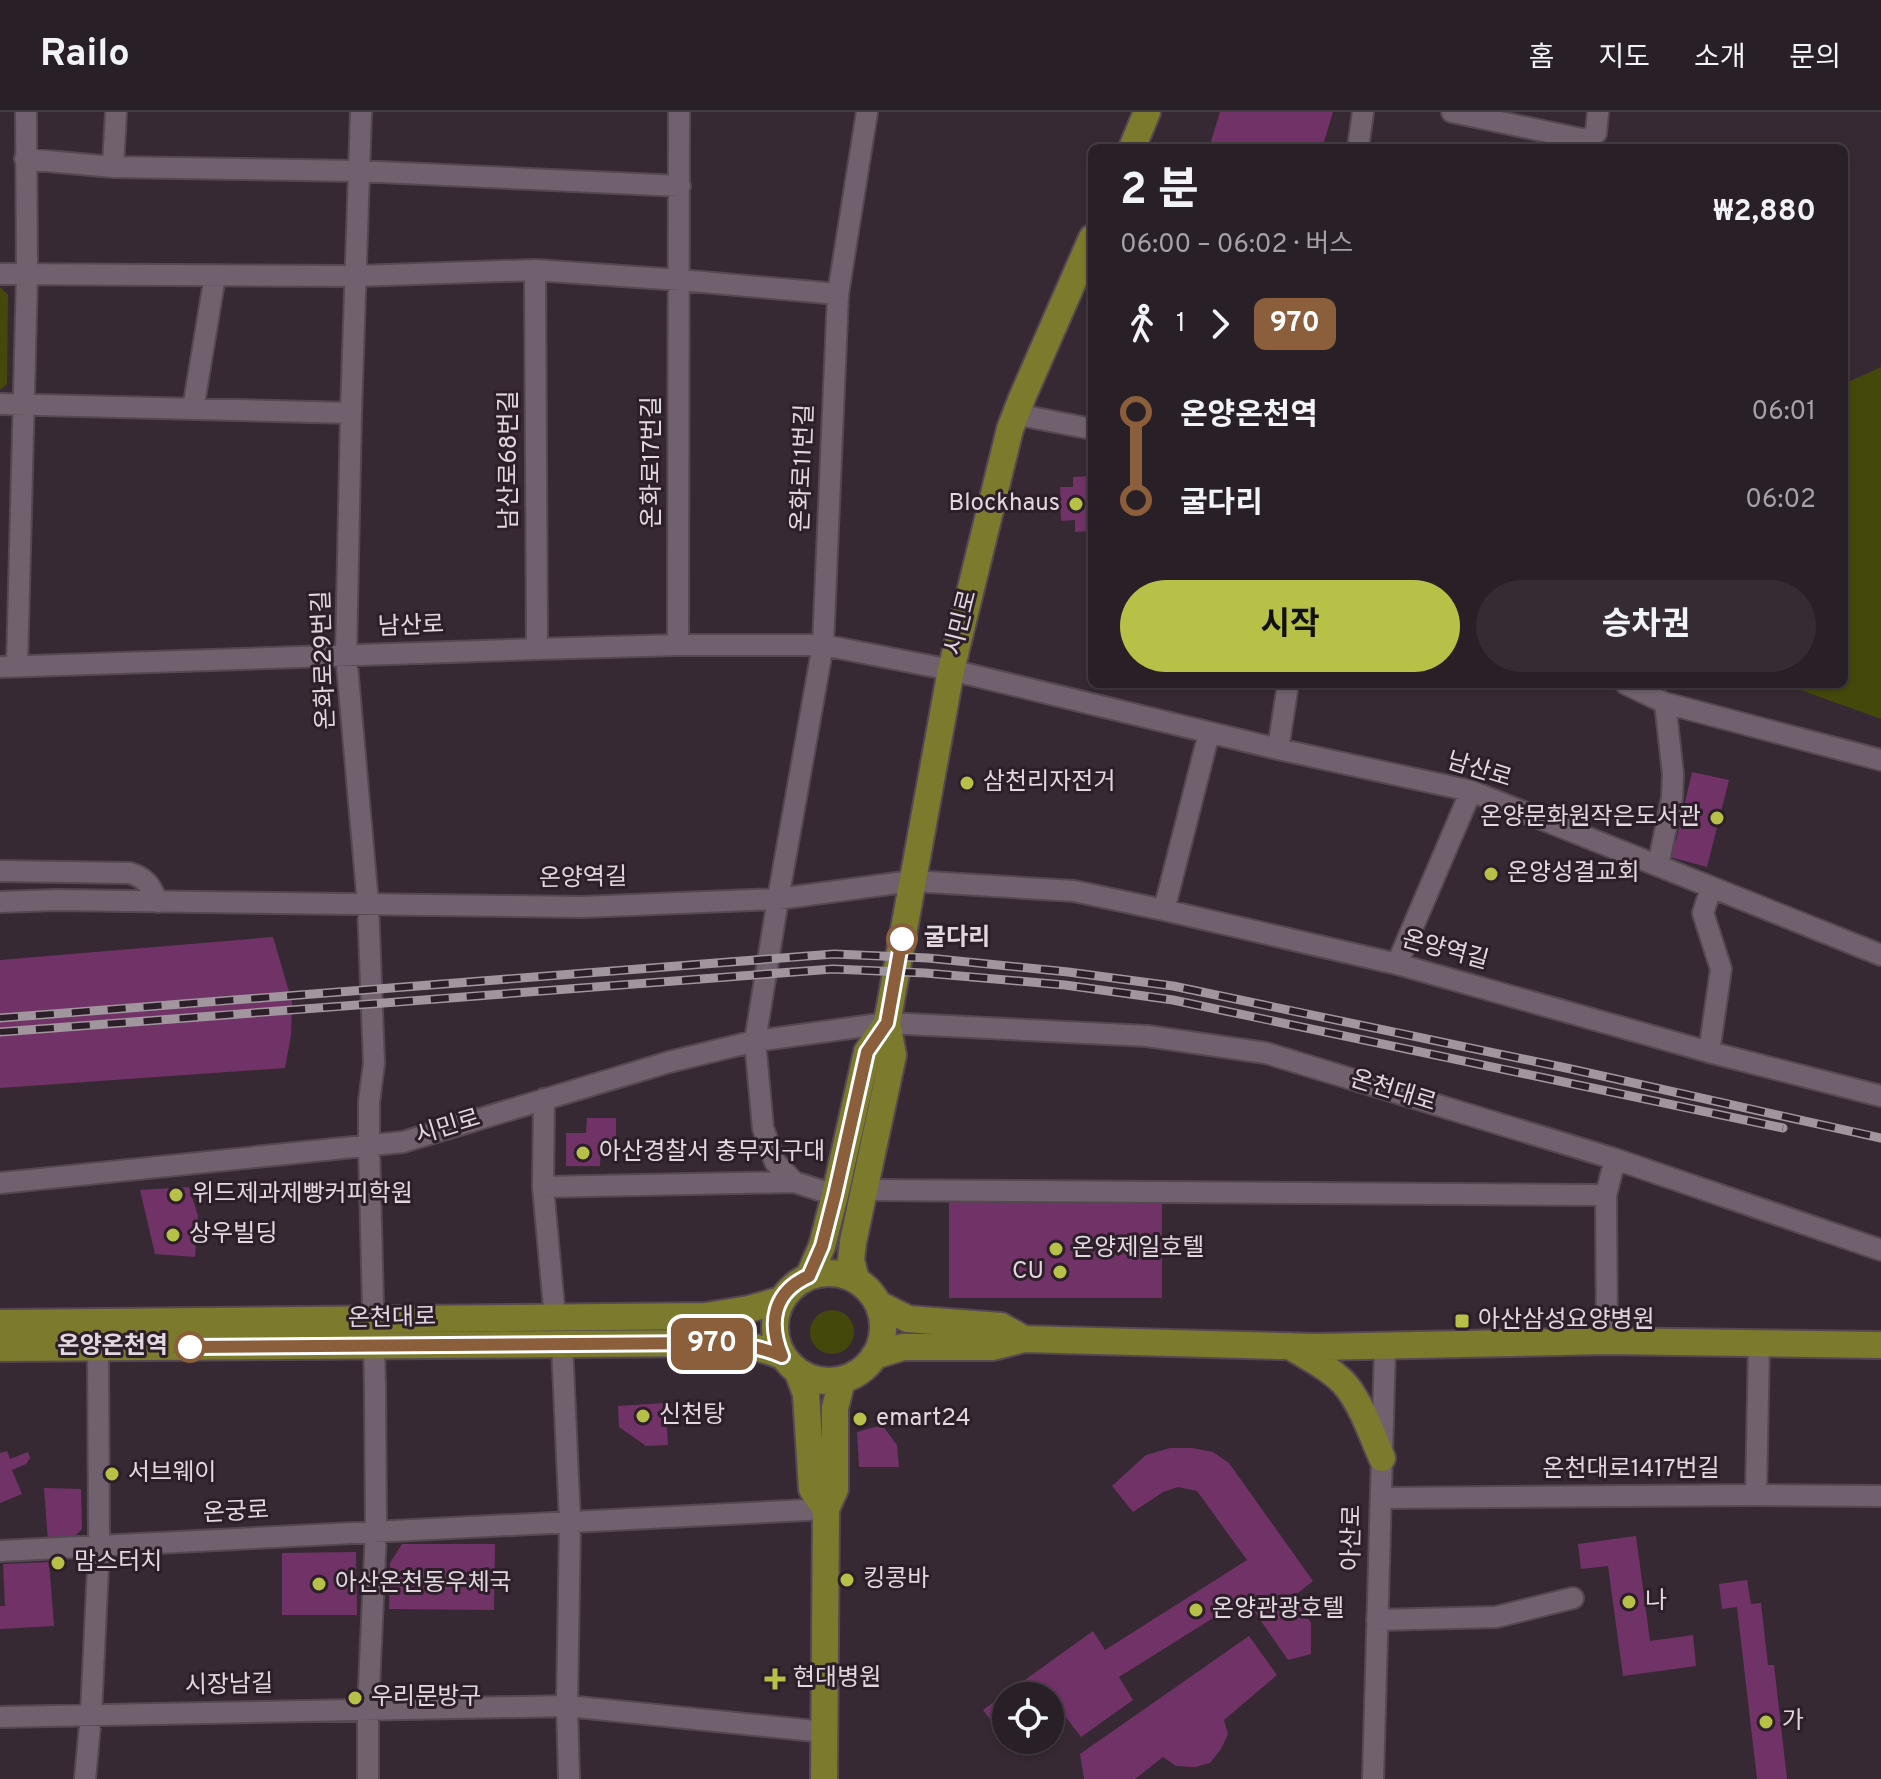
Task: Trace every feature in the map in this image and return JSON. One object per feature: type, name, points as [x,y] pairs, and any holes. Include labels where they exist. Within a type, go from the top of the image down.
[{"type":"main road","points":[[1134,144],[1147,112]]},
{"type":"main road","name":"시민로","points":[[856,1280],[851,1260],[893,1055],[887,1023],[951,670],[1015,414],[1088,247]]},
{"type":"main road","name":"시민로","points":[[809,1276],[822,1246],[867,1052],[887,1023]]},
{"type":"main road","points":[[790,1364],[808,1378],[825,1382],[842,1380],[858,1373],[871,1362],[880,1347],[884,1330],[882,1313],[875,1297],[864,1285],[849,1276],[833,1272],[809,1276],[786,1292],[778,1306],[774,1323],[775,1340],[806,1394],[812,1489],[826,1509]]},
{"type":"main road","name":"온천대로","points":[[0,1323],[706,1316],[781,1300]]},
{"type":"main road","points":[[878,1304],[908,1319],[1001,1326],[1024,1339]]},
{"type":"main road","points":[[874,1356],[903,1347],[993,1347],[1024,1339],[1385,1347],[1607,1341],[1881,1345]]},
{"type":"main road","name":"온천대로","points":[[0,1348],[708,1343],[771,1351],[790,1364]]},
{"type":"main road","points":[[1290,1346],[1347,1386],[1382,1458]]},
{"type":"main road","points":[[824,1779],[826,1509],[835,1489],[835,1408],[842,1380]]},
{"type":"street","points":[[8,666],[23,404],[27,275],[26,112]]},
{"type":"street","points":[[113,167],[116,112]]},
{"type":"street","name":"온화로29번길","points":[[361,112],[346,654],[368,904],[374,1063],[369,1102],[374,1346]]},
{"type":"street","name":"온화로17번길","points":[[678,645],[679,112]]},
{"type":"street","name":"온화로11번길","points":[[823,645],[838,294],[867,112]]},
{"type":"street","points":[[1359,144],[1363,112]]},
{"type":"street","points":[[1452,112],[1586,140],[1596,133],[1598,112]]},
{"type":"street","points":[[25,159],[113,167],[358,171],[680,186]]},
{"type":"street","points":[[0,274],[356,276],[535,270],[838,294]]},
{"type":"street","name":"남산로68번길","points":[[535,270],[537,649]]},
{"type":"street","points":[[193,409],[215,276]]},
{"type":"street","points":[[0,404],[351,413]]},
{"type":"street","points":[[1015,414],[1088,428]]},
{"type":"street","name":"남산로","points":[[8,666],[678,645],[823,645],[951,670],[1209,733],[1471,791],[1881,955]]},
{"type":"street","points":[[794,1182],[775,1162],[763,1128],[755,1041],[823,645]]},
{"type":"street","points":[[1278,749],[1287,688]]},
{"type":"street","points":[[1631,688],[1665,703],[1881,760]]},
{"type":"street","points":[[1658,866],[1672,798],[1673,774],[1665,703]]},
{"type":"street","points":[[1164,910],[1209,733]]},
{"type":"street","points":[[1397,964],[1471,791]]},
{"type":"street","points":[[0,871],[130,873],[149,883],[158,902]]},
{"type":"street","name":"온양역길","points":[[0,902],[56,900],[583,907],[778,899],[912,881],[1074,891],[1397,964],[1709,1052],[1881,1096]]},
{"type":"street","points":[[1709,1052],[1721,969],[1703,913],[1711,888]]},
{"type":"street","name":"시민로","points":[[0,1183],[403,1142],[669,1062],[755,1041],[887,1023]]},
{"type":"street","name":"온천대로","points":[[887,1023],[1147,1036],[1266,1053],[1615,1159],[1881,1250]]},
{"type":"street","points":[[544,1099],[543,1187],[555,1318]]},
{"type":"street","points":[[1607,1341],[1606,1195],[1615,1159]]},
{"type":"street","points":[[543,1187],[794,1182],[835,1195]]},
{"type":"street","points":[[865,1190],[1606,1195]]},
{"type":"street","points":[[1756,1495],[1759,1343]]},
{"type":"street","points":[[562,1344],[570,1522],[569,1779]]},
{"type":"street","name":"온천대로","points":[[374,1346],[376,1532]]},
{"type":"street","name":"아산로","points":[[1373,1779],[1385,1347]]},
{"type":"street","points":[[85,1779],[99,1546],[98,1348]]},
{"type":"street","name":"온천대로1417번길","points":[[1381,1498],[1881,1496]]},
{"type":"street","name":"온궁로","points":[[0,1551],[826,1509]]},
{"type":"street","points":[[368,1779],[376,1532]]},
{"type":"street","points":[[1377,1620],[1496,1617],[1573,1598]]},
{"type":"street","name":"시장남길","points":[[0,1717],[567,1706],[825,1732]]},
{"type":"green space","points":[[0,287],[8,295],[7,384],[0,390]]},
{"type":"green space","points":[[1881,367],[1881,719],[1795,688],[1848,688],[1848,382]]},
{"type":"green space","points":[[832,1310],[847,1317],[854,1332],[847,1347],[832,1354],[817,1347],[810,1332],[817,1317]]},
{"type":"building","points":[[1220,112],[1333,112],[1323,144],[1210,144]]},
{"type":"building","name":"Blockhaus","points":[[1088,476],[1088,531],[1075,532],[1075,520],[1061,521],[1060,487],[1073,487],[1073,477]]},
{"type":"building","points":[[1692,772],[1729,780],[1707,867],[1666,856],[1670,840],[1676,841]]},
{"type":"building","points":[[273,937],[292,1002],[291,1035],[285,1068],[0,1088],[0,960]]},
{"type":"building","name":"아산경찰서 충무지구대","points":[[587,1118],[616,1118],[616,1141],[601,1141],[600,1166],[566,1166],[566,1133],[586,1133]]},
{"type":"building","name":"상우빌딩","points":[[189,1187],[198,1216],[195,1257],[155,1254],[140,1190]]},
{"type":"building","name":"온양제일호텔","points":[[949,1199],[1162,1199],[1162,1298],[949,1298]]},
{"type":"building","name":"신천탕","points":[[665,1403],[668,1445],[646,1446],[619,1427],[618,1406]]},
{"type":"building","points":[[882,1425],[897,1445],[899,1467],[859,1467],[857,1432]]},
{"type":"building","name":"온양관광호텔","points":[[1170,1448],[1192,1448],[1213,1452],[1229,1463],[1313,1581],[1294,1596],[1311,1623],[1311,1654],[1288,1660],[1245,1598],[1119,1677],[1133,1700],[1081,1737],[1064,1717],[1064,1682],[1022,1682],[1093,1631],[1105,1650],[1247,1560],[1197,1491],[1178,1487],[1163,1492],[1133,1512],[1112,1486],[1146,1455]]},
{"type":"building","points":[[7,1451],[10,1459],[28,1452],[30,1458],[26,1464],[12,1470],[22,1494],[0,1503],[0,1453]]},
{"type":"building","points":[[44,1488],[81,1489],[82,1529],[72,1539],[48,1541]]},
{"type":"building","name":"나","points":[[1636,1536],[1650,1641],[1693,1635],[1696,1666],[1623,1676],[1608,1566],[1581,1569],[1578,1544]]},
{"type":"building","points":[[402,1544],[495,1544],[494,1610],[389,1609],[390,1563]]},
{"type":"building","name":"아산온천동우체국","points":[[356,1552],[357,1615],[282,1615],[282,1553]]},
{"type":"building","points":[[49,1562],[54,1626],[0,1629],[0,1606],[5,1606],[3,1564]]},
{"type":"building","name":"가","points":[[1747,1580],[1751,1604],[1761,1603],[1768,1665],[1774,1665],[1787,1779],[1757,1779],[1737,1607],[1722,1609],[1719,1584]]},
{"type":"building","name":"온양관광호텔","points":[[1249,1636],[1277,1675],[1224,1720],[1228,1734],[1210,1763],[1195,1767],[1176,1766],[1163,1757],[1135,1779],[1084,1779],[1080,1754]]},
{"type":"building","name":"온양관광호텔","points":[[992,1704],[992,1722],[983,1710]]},
{"type":"railway","points":[[0,1018],[834,954],[928,958],[1173,986],[1881,1138]]},
{"type":"railway","points":[[0,1032],[833,969],[925,973],[1065,985],[1173,1000],[1783,1128]]},
{"type":"bus line","name":"970","points":[[190,1347],[708,1343],[749,1346],[782,1356],[775,1340],[774,1323],[778,1306],[786,1292],[809,1276],[822,1246],[843,1167],[867,1052],[887,1023],[902,939]]},
{"type":"place","name":"Blockhaus","points":[[1076,504]]},
{"type":"place","name":"삼천리자전거","points":[[967,783]]},
{"type":"place","name":"온양문화원작은도서관","points":[[1717,818]]},
{"type":"place","name":"온양성결교회","points":[[1491,874]]},
{"type":"place","name":"굴다리","points":[[902,939]]},
{"type":"place","name":"아산경찰서 충무지구대","points":[[583,1153]]},
{"type":"place","name":"위드제과제빵커피학원","points":[[176,1195]]},
{"type":"place","name":"상우빌딩","points":[[173,1235]]},
{"type":"place","name":"온양제일호텔","points":[[1056,1249]]},
{"type":"place","name":"CU","points":[[1060,1272]]},
{"type":"place","name":"아산삼성요양병원","points":[[1462,1321]]},
{"type":"place","name":"온양온천역","points":[[190,1347]]},
{"type":"place","name":"신천탕","points":[[643,1416]]},
{"type":"place","name":"emart24","points":[[860,1419]]},
{"type":"place","name":"서브웨이","points":[[112,1474]]},
{"type":"place","name":"맘스터치","points":[[58,1563]]},
{"type":"place","name":"킹콩바","points":[[847,1580]]},
{"type":"place","name":"아산온천동우체국","points":[[319,1584]]},
{"type":"place","name":"나","points":[[1629,1602]]},
{"type":"place","name":"온양관광호텔","points":[[1196,1610]]},
{"type":"place","name":"현대병원","points":[[775,1679]]},
{"type":"place","name":"우리문방구","points":[[355,1698]]},
{"type":"place","name":"가","points":[[1766,1722]]}]
